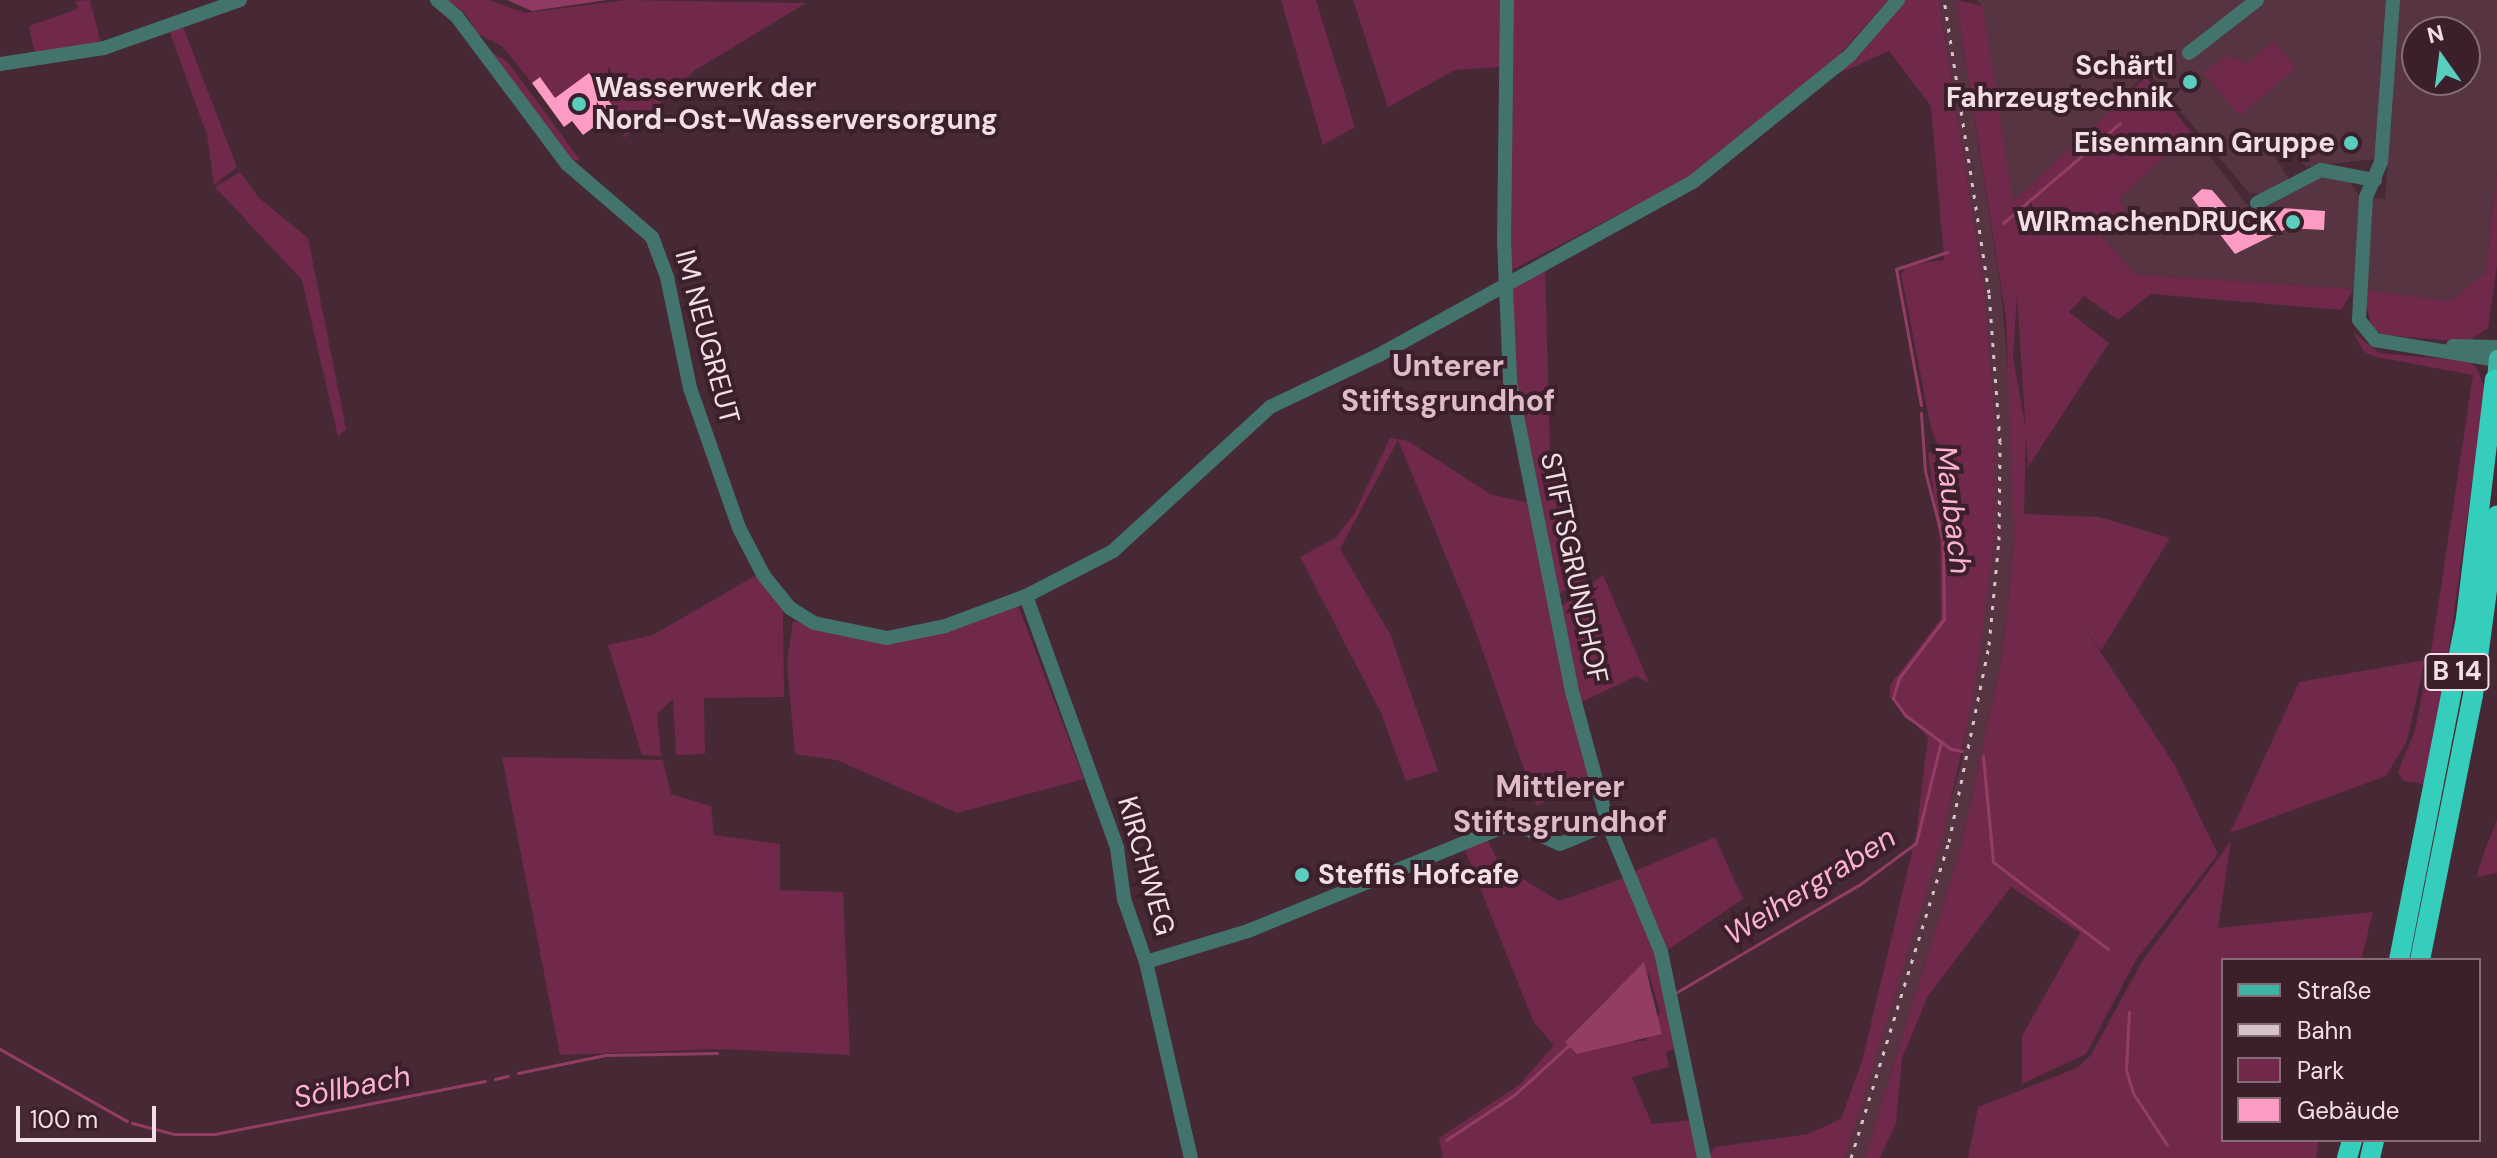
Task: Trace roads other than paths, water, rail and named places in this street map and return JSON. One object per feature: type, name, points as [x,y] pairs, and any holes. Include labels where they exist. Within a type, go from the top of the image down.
[{"type":"highway","name":"B 14","points":[[2399,958],[2466,618],[2496,364]]},
{"type":"highway","name":"B 14","points":[[2420,958],[2473,695],[2497,516]]},
{"type":"street","points":[[0,64],[104,48],[240,0]]},
{"type":"street","name":"IM NEUGREUT","points":[[437,0],[457,17],[567,164],[652,237],[667,277],[690,388],[739,528],[790,608],[835,631],[887,638],[945,626],[1026,596]]},
{"type":"street","name":"STIFTSGRUNDHOF","points":[[1507,0],[1505,282],[1513,396],[1573,695],[1608,824],[1661,952],[1704,1158]]},
{"type":"street","points":[[1026,596],[1137,532],[1270,407],[1379,355],[1505,282],[1694,181],[1850,55],[1898,0]]},
{"type":"street","points":[[2189,53],[2257,0]]},
{"type":"street","points":[[2393,0],[2375,180],[2366,197],[2359,320],[2375,340],[2429,347],[2496,364]]},
{"type":"street","points":[[2257,203],[2309,173],[2335,169],[2375,180]]},
{"type":"street","points":[[2429,347],[2497,347]]},
{"type":"street","name":"KIRCHWEG","points":[[1026,596],[1117,848],[1124,899],[1146,962],[1191,1158]]},
{"type":"street","points":[[1146,962],[1348,892],[1513,823],[1560,844],[1608,824]]},
{"type":"waterway","name":"Maubach","points":[[2003,223],[2120,123]]},
{"type":"waterway","name":"Maubach","points":[[1921,405],[1896,269],[1947,252]]},
{"type":"waterway","name":"Maubach","points":[[1921,413],[1925,471],[1943,541],[1944,619],[1899,678],[1893,698],[1905,715],[1951,749],[1962,751]]},
{"type":"waterway","name":"Weihergraben","points":[[1677,992],[1859,885],[1916,843],[1941,741]]},
{"type":"waterway","name":"Maubach","points":[[1983,756],[1993,862],[2108,949]]},
{"type":"waterway","points":[[2129,1012],[2126,1070],[2133,1093],[2167,1145]]},
{"type":"waterway","name":"Weihergraben","points":[[1446,1140],[1514,1095],[1568,1046]]},
{"type":"waterway","name":"Söllbach","points":[[0,1049],[127,1121]]},
{"type":"waterway","name":"Söllbach","points":[[518,1073],[605,1055],[717,1053]]},
{"type":"waterway","name":"Söllbach","points":[[495,1079],[508,1076]]},
{"type":"waterway","name":"Söllbach","points":[[132,1123],[174,1134],[215,1134],[485,1081]]},
{"type":"railway","points":[[1851,1158],[1949,842],[1989,645],[1999,540],[2000,442],[1989,293],[1944,0]]},
{"type":"place","name":"Schärtl Fahrzeugtechnik","points":[[2190,82]]},
{"type":"place","name":"Wasserwerk der Nord-Ost-Wasserversorgung","points":[[579,104]]},
{"type":"place","name":"Eisenmann Gruppe","points":[[2351,143]]},
{"type":"place","name":"WIRmachenDRUCK","points":[[2293,222]]},
{"type":"place","name":"Steffis Hofcafe","points":[[1302,875]]},
{"type":"district","name":"Unterer Stiftsgrundhof","points":[[1448,383]]},
{"type":"district","name":"Mittlerer Stiftsgrundhof","points":[[1560,804]]}]
